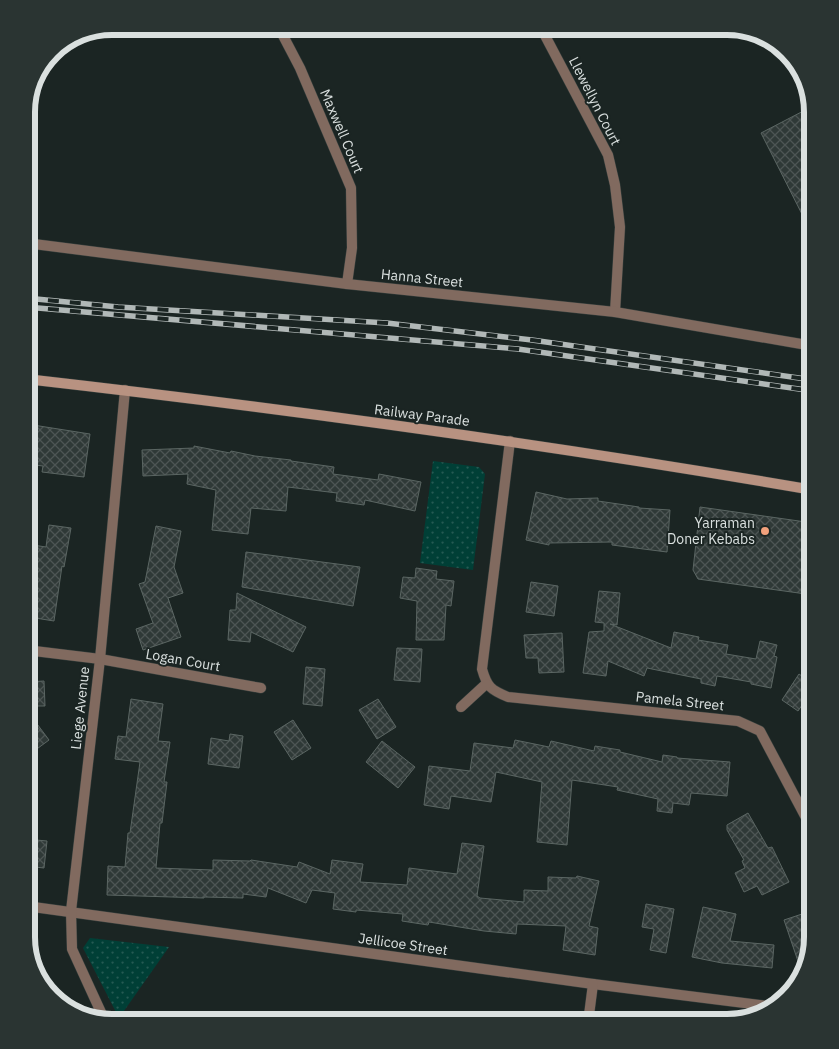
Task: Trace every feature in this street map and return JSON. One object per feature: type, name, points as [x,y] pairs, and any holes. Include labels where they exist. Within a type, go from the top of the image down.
[{"type":"main road","name":"Railway Parade","points":[[35,380],[125,390],[510,441],[804,489]]},
{"type":"street","name":"Maxwell Court","points":[[283,35],[300,68],[352,188],[352,248],[347,284]]},
{"type":"street","name":"Llewellyn Court","points":[[545,35],[608,155],[616,186],[620,227],[615,312]]},
{"type":"street","name":"Hanna Street","points":[[35,245],[347,284],[615,312],[804,344]]},
{"type":"street","name":"Liege Avenue","points":[[101,1013],[72,949],[71,911],[100,659],[125,390]]},
{"type":"street","points":[[462,707],[486,684],[482,669],[510,441]]},
{"type":"street","name":"Logan Court","points":[[35,651],[100,659],[261,688]]},
{"type":"street","name":"Pamela Street","points":[[486,684],[495,692],[508,697],[738,722],[760,731],[804,814]]},
{"type":"street","name":"Jellicoe Street","points":[[35,907],[762,1005]]},
{"type":"street","points":[[589,1014],[594,984]]},
{"type":"green space","points":[[433,461],[479,467],[485,474],[473,570],[420,563]]},
{"type":"green space","points":[[90,938],[169,947],[122,1014],[117,1014],[83,948]]},
{"type":"building","points":[[804,111],[804,218],[761,133]]},
{"type":"building","points":[[35,425],[90,434],[84,477],[42,472],[43,466],[35,465]]},
{"type":"building","points":[[194,446],[230,453],[231,451],[334,467],[333,474],[378,480],[379,474],[421,482],[415,511],[365,500],[364,505],[336,501],[337,493],[288,487],[286,511],[251,508],[248,534],[212,530],[216,490],[187,484],[188,474],[143,476],[142,450],[194,448]]},
{"type":"building","points":[[536,492],[567,499],[598,498],[598,501],[639,508],[670,510],[667,552],[612,545],[612,542],[549,543],[549,545],[526,540]]},
{"type":"building","points":[[700,507],[804,522],[804,594],[698,579],[693,570]]},
{"type":"building","points":[[49,525],[71,528],[64,567],[62,566],[54,621],[35,618],[35,576],[37,562],[35,562],[35,545],[46,547]]},
{"type":"building","points":[[156,526],[181,531],[174,567],[183,593],[168,598],[181,637],[143,650],[136,629],[153,623],[139,584],[145,582]]},
{"type":"building","points":[[246,552],[360,567],[353,606],[242,587]]},
{"type":"building","points":[[416,568],[437,571],[436,579],[454,581],[451,606],[446,605],[444,640],[416,640],[417,601],[400,598],[403,577],[415,578]]},
{"type":"building","points":[[531,582],[558,586],[554,616],[526,612]]},
{"type":"building","points":[[599,591],[620,593],[617,625],[610,624],[671,648],[674,632],[699,637],[698,640],[728,645],[726,654],[756,659],[760,641],[777,645],[774,656],[777,657],[771,688],[751,684],[751,682],[717,676],[715,686],[701,683],[701,679],[647,668],[644,676],[608,661],[606,676],[583,673],[589,632],[604,631],[604,623],[595,622]]},
{"type":"building","points":[[237,593],[306,627],[293,652],[251,632],[250,642],[228,640],[230,610],[236,610]]},
{"type":"building","points":[[562,633],[564,672],[539,673],[538,658],[526,658],[524,635]]},
{"type":"building","points":[[397,648],[422,649],[420,682],[394,680]]},
{"type":"building","points":[[306,667],[325,669],[322,706],[303,704]]},
{"type":"building","points":[[799,674],[804,678],[804,702],[798,711],[782,700]]},
{"type":"building","points":[[44,681],[45,706],[35,706],[35,682]]},
{"type":"building","points":[[131,699],[163,704],[158,741],[170,742],[164,782],[167,782],[162,823],[160,823],[156,868],[213,870],[213,860],[251,860],[297,867],[299,862],[330,874],[332,860],[363,864],[360,882],[407,885],[409,868],[457,874],[462,843],[484,846],[477,896],[480,898],[524,902],[524,890],[548,891],[548,877],[576,878],[577,876],[599,881],[589,926],[598,928],[595,955],[563,950],[566,926],[517,924],[516,934],[429,922],[428,925],[402,921],[403,914],[333,909],[335,893],[312,890],[306,903],[268,888],[266,897],[243,894],[243,898],[107,895],[108,866],[125,867],[128,833],[130,833],[140,762],[115,759],[118,736],[126,737]]},
{"type":"building","points":[[378,699],[396,727],[377,739],[359,710]]},
{"type":"building","points":[[293,720],[311,748],[292,760],[274,732]]},
{"type":"building","points":[[35,721],[49,740],[35,750]]},
{"type":"building","points":[[230,734],[243,736],[239,768],[208,764],[211,738],[229,741]]},
{"type":"building","points":[[515,740],[549,747],[551,741],[594,751],[595,746],[620,750],[620,752],[662,762],[663,755],[677,758],[730,762],[727,796],[691,793],[689,805],[673,803],[672,813],[657,811],[658,799],[617,790],[618,787],[572,780],[567,845],[537,842],[542,782],[496,772],[491,802],[451,796],[449,809],[424,805],[429,766],[470,771],[474,743],[513,748]]},
{"type":"building","points":[[382,741],[415,767],[398,788],[366,762]]},
{"type":"building","points":[[748,813],[768,848],[772,847],[789,882],[762,895],[757,886],[744,892],[735,873],[745,868],[742,861],[744,860],[727,830],[727,825]]},
{"type":"building","points":[[35,840],[47,841],[44,868],[35,867]]},
{"type":"building","points":[[646,904],[674,909],[666,953],[650,950],[654,929],[642,927]]},
{"type":"building","points":[[703,907],[736,914],[730,941],[774,945],[772,968],[722,963],[692,957]]},
{"type":"building","points":[[804,913],[803,947],[799,963],[784,920]]},
{"type":"railway","points":[[35,299],[118,307],[387,323],[532,340],[804,379]]},
{"type":"railway","points":[[35,308],[518,349],[804,390]]},
{"type":"place","name":"Yarraman Doner Kebabs","points":[[765,531]]}]
